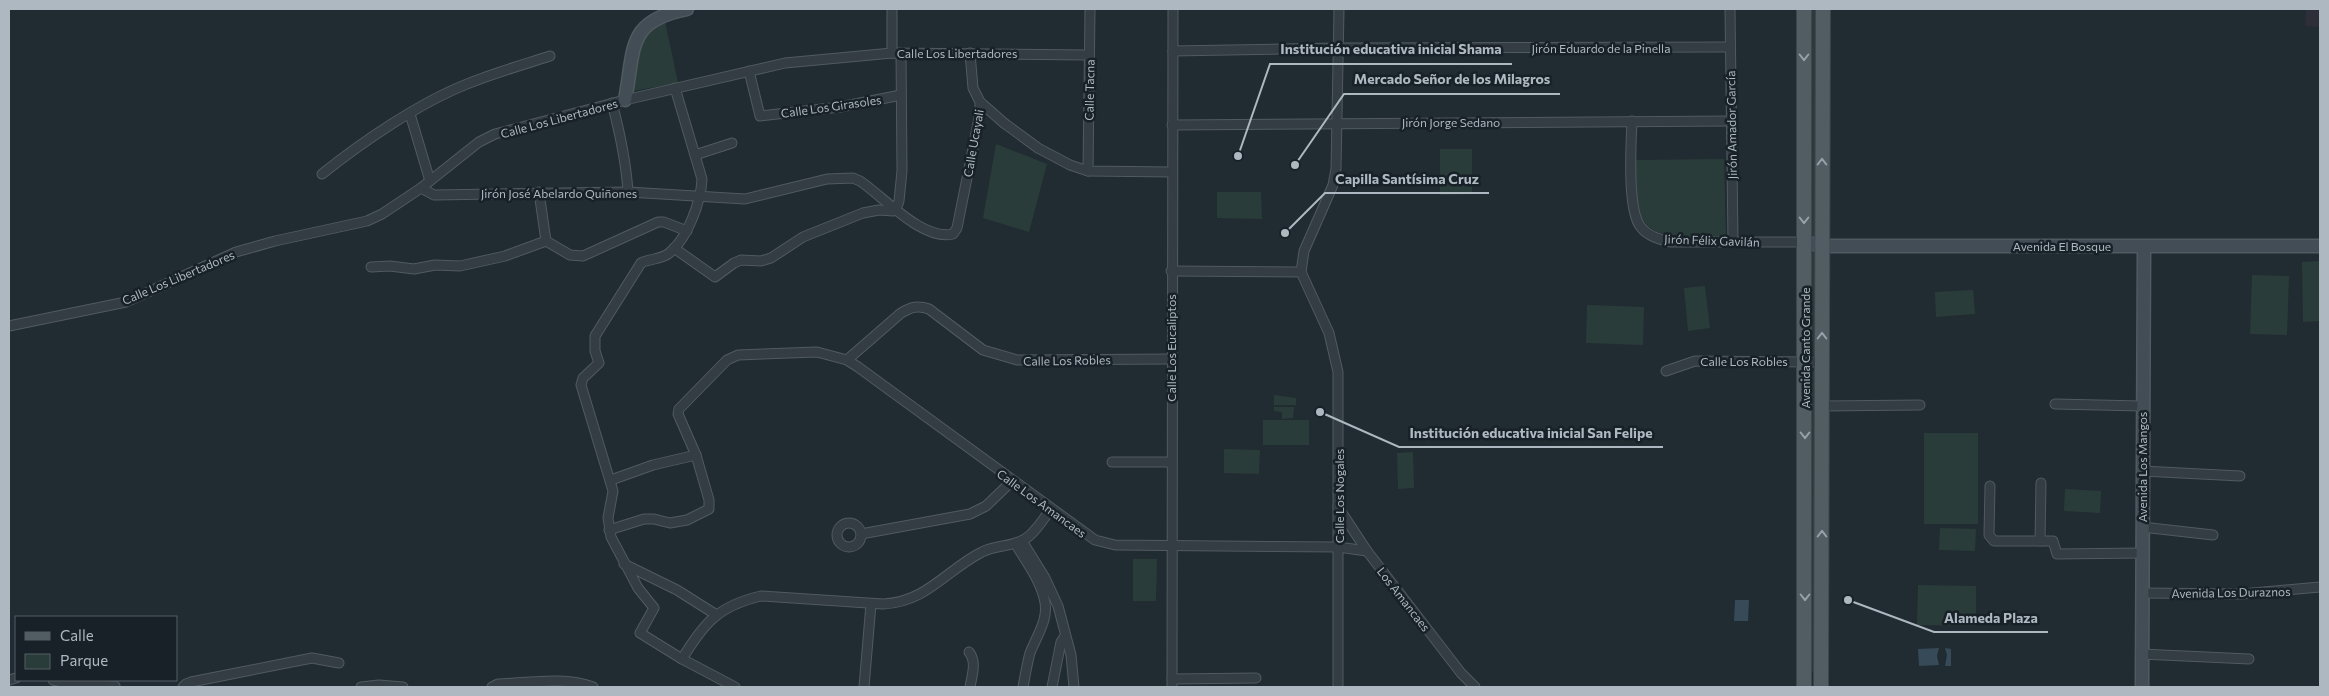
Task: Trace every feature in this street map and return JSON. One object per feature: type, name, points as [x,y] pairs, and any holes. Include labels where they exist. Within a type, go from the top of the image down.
[{"type":"main road","name":"Avenida Canto Grande","points":[[1804,9],[1804,687]]},
{"type":"main road","name":"Avenida Canto Grande","points":[[1821,687],[1823,9]]},
{"type":"street","points":[[674,248],[715,277],[741,260],[761,261],[771,258],[802,237],[863,214],[879,210],[893,211],[896,209],[899,201],[902,171],[901,95],[892,9]]},
{"type":"street","name":"Calle Tacna","points":[[1088,171],[1090,9]]},
{"type":"street","name":"Calle Los Eucaliptos","points":[[1172,683],[1171,271],[1173,9]]},
{"type":"street","points":[[1171,271],[1301,272],[1304,251],[1333,184],[1336,169],[1338,9]]},
{"type":"street","name":"Jirón Amador García","points":[[1730,9],[1733,242]]},
{"type":"street","points":[[625,100],[636,42],[640,32],[656,18],[679,10]]},
{"type":"street","name":"Jirón Eduardo de la Pinella","points":[[1172,51],[1338,48],[1730,47]]},
{"type":"street","name":"Calle Los Libertadores","points":[[9,326],[126,302],[236,252],[275,241],[367,221],[382,214],[421,188],[479,142],[495,134],[612,103],[785,63],[897,53],[1089,55]]},
{"type":"street","name":"Calle Ucayali","points":[[953,234],[957,228],[978,124],[980,102],[973,88],[970,53]]},
{"type":"street","points":[[322,174],[376,135],[465,84],[550,56]]},
{"type":"street","name":"Calle Los Girasoles","points":[[749,71],[760,116],[840,107],[901,95]]},
{"type":"street","points":[[675,88],[702,179],[699,198],[687,231],[674,248],[664,256],[641,263],[636,269],[595,336],[595,351],[599,363],[581,381],[611,480],[613,491],[608,518],[609,530],[624,564],[638,588],[654,608],[640,633],[682,659],[735,687]]},
{"type":"street","points":[[980,102],[1004,123],[1038,148],[1070,165],[1088,171],[1172,172]]},
{"type":"street","points":[[612,103],[621,134],[627,170],[628,192]]},
{"type":"street","points":[[410,114],[430,181]]},
{"type":"street","name":"Jirón Félix Gavilán","points":[[1632,121],[1634,209],[1639,226],[1652,237],[1670,242],[1804,242]]},
{"type":"street","name":"Jirón Jorge Sedano","points":[[1172,125],[1730,121]]},
{"type":"street","points":[[694,155],[732,143]]},
{"type":"street","name":"Jirón José Abelardo Quiñones","points":[[421,188],[434,195],[628,192],[699,198],[745,199],[826,179],[852,178],[860,180],[926,230],[946,235],[953,234]]},
{"type":"street","points":[[539,192],[546,241]]},
{"type":"street","points":[[371,267],[390,266],[414,269],[435,265],[460,266],[505,256],[546,241],[577,257],[658,222],[664,222],[687,231]]},
{"type":"street","name":"Avenida El Bosque","points":[[1804,242],[1822,246],[2320,246]]},
{"type":"street","name":"Avenida Los Mangos","points":[[2142,687],[2144,246]]},
{"type":"street","name":"Calle Los Nogales","points":[[1301,272],[1323,318],[1335,353],[1339,420],[1338,687]]},
{"type":"street","name":"Calle Los Robles","points":[[847,360],[901,313],[910,307],[920,306],[929,309],[983,350],[1017,360],[1171,359]]},
{"type":"street","name":"Calle Los Amancaes","points":[[696,455],[678,414],[679,409],[727,360],[738,355],[752,353],[780,355],[817,352],[847,360],[1087,536],[1104,543],[1172,546],[1338,547],[1367,551]]},
{"type":"street","name":"Calle Los Robles","points":[[1666,371],[1695,361],[1822,362]]},
{"type":"street","points":[[2055,404],[2142,406]]},
{"type":"street","points":[[1822,406],[1920,405]]},
{"type":"street","points":[[609,530],[644,519],[654,519],[670,523],[687,520],[709,509],[709,500],[696,455],[653,465],[611,480]]},
{"type":"street","points":[[1112,462],[1172,462]]},
{"type":"street","points":[[2142,471],[2240,476]]},
{"type":"street","points":[[861,534],[970,514],[986,506],[1012,482]]},
{"type":"street","points":[[2040,541],[2041,483]]},
{"type":"street","points":[[1990,486],[1991,539],[1994,541],[2053,541],[2057,554],[2142,554]]},
{"type":"street","name":"Los Amancaes","points":[[1338,506],[1367,551],[1461,672],[1475,687]]},
{"type":"street","points":[[682,659],[698,632],[715,614],[741,601],[761,596],[871,604],[899,604],[932,588],[979,553],[990,548],[1018,542],[1051,509]]},
{"type":"street","points":[[2142,527],[2213,535]]},
{"type":"street","points":[[1018,542],[1052,592],[1071,655],[1074,687]]},
{"type":"street","points":[[1018,542],[1038,582],[1046,609],[1044,623],[1030,655],[1023,687]]},
{"type":"street","points":[[624,564],[677,590],[715,614]]},
{"type":"street","name":"Avenida Los Duraznos","points":[[2142,593],[2242,594],[2320,587]]},
{"type":"street","points":[[864,687],[871,604]]},
{"type":"street","points":[[1052,687],[1060,642],[1065,636]]},
{"type":"street","points":[[968,652],[974,658],[970,687]]},
{"type":"street","points":[[2141,654],[2249,659]]},
{"type":"street","points":[[183,687],[192,682],[312,658],[339,663]]},
{"type":"street","points":[[1172,683],[1256,678]]},
{"type":"street","points":[[58,681],[72,684],[115,686]]},
{"type":"street","points":[[492,687],[498,684],[559,682],[573,682],[593,687]]},
{"type":"street","points":[[362,687],[379,685],[403,687]]},
{"type":"shaded area","points":[[2306,9],[2320,9],[2320,27],[2305,26]]},
{"type":"green space","points":[[1807,9],[1817,9],[1817,241],[1808,238]]},
{"type":"green space","points":[[665,21],[678,83],[633,91],[637,60],[642,41],[655,26]]},
{"type":"green space","points":[[996,144],[1047,164],[1029,232],[983,218]]},
{"type":"green space","points":[[1440,149],[1472,149],[1472,194],[1440,195]]},
{"type":"green space","points":[[1724,159],[1726,237],[1665,234],[1652,229],[1643,220],[1638,207],[1635,187],[1636,160]]},
{"type":"green space","points":[[1217,192],[1261,192],[1262,219],[1217,218]]},
{"type":"green space","points":[[1814,252],[1817,254],[1815,356],[1809,352],[1809,253]]},
{"type":"green space","points":[[2320,261],[2320,321],[2303,322],[2302,262]]},
{"type":"green space","points":[[2252,275],[2289,276],[2287,335],[2250,334]]},
{"type":"green space","points":[[1705,286],[1710,328],[1688,331],[1684,288]]},
{"type":"green space","points":[[1973,290],[1975,314],[1936,317],[1935,292]]},
{"type":"green space","points":[[1587,305],[1644,307],[1643,345],[1586,343]]},
{"type":"green space","points":[[1810,371],[1815,371],[1815,672],[1810,673]]},
{"type":"green space","points":[[1274,395],[1296,398],[1296,405],[1274,405]]},
{"type":"green space","points":[[1274,407],[1294,407],[1293,418],[1282,419],[1282,412],[1274,411]]},
{"type":"green space","points":[[1263,420],[1309,420],[1309,445],[1263,445]]},
{"type":"green space","points":[[1924,433],[1978,433],[1978,524],[1924,524]]},
{"type":"green space","points":[[1224,449],[1260,450],[1259,474],[1224,473]]},
{"type":"green space","points":[[1413,452],[1414,488],[1398,489],[1397,453]]},
{"type":"green space","points":[[2065,489],[2101,491],[2100,513],[2064,511]]},
{"type":"green space","points":[[1940,528],[1976,529],[1975,551],[1939,550]]},
{"type":"green space","points":[[1133,559],[1157,559],[1156,601],[1133,601]]},
{"type":"green space","points":[[1918,585],[1976,586],[1976,626],[1917,625]]},
{"type":"water","points":[[1735,600],[1749,600],[1748,621],[1734,621]]},
{"type":"water","points":[[1939,648],[1937,656],[1939,665],[1919,666],[1918,649]]},
{"type":"water","points":[[1945,648],[1951,649],[1951,666],[1945,666],[1947,655]]},
{"type":"place","name":"Institución educativa inicial Shama","points":[[1238,156]]},
{"type":"place","name":"Mercado Señor de los Milagros","points":[[1295,165]]},
{"type":"place","name":"Capilla Santísima Cruz","points":[[1285,233]]},
{"type":"place","name":"Institución educativa inicial San Felipe","points":[[1320,412]]},
{"type":"place","name":"Alameda Plaza","points":[[1848,600]]}]
